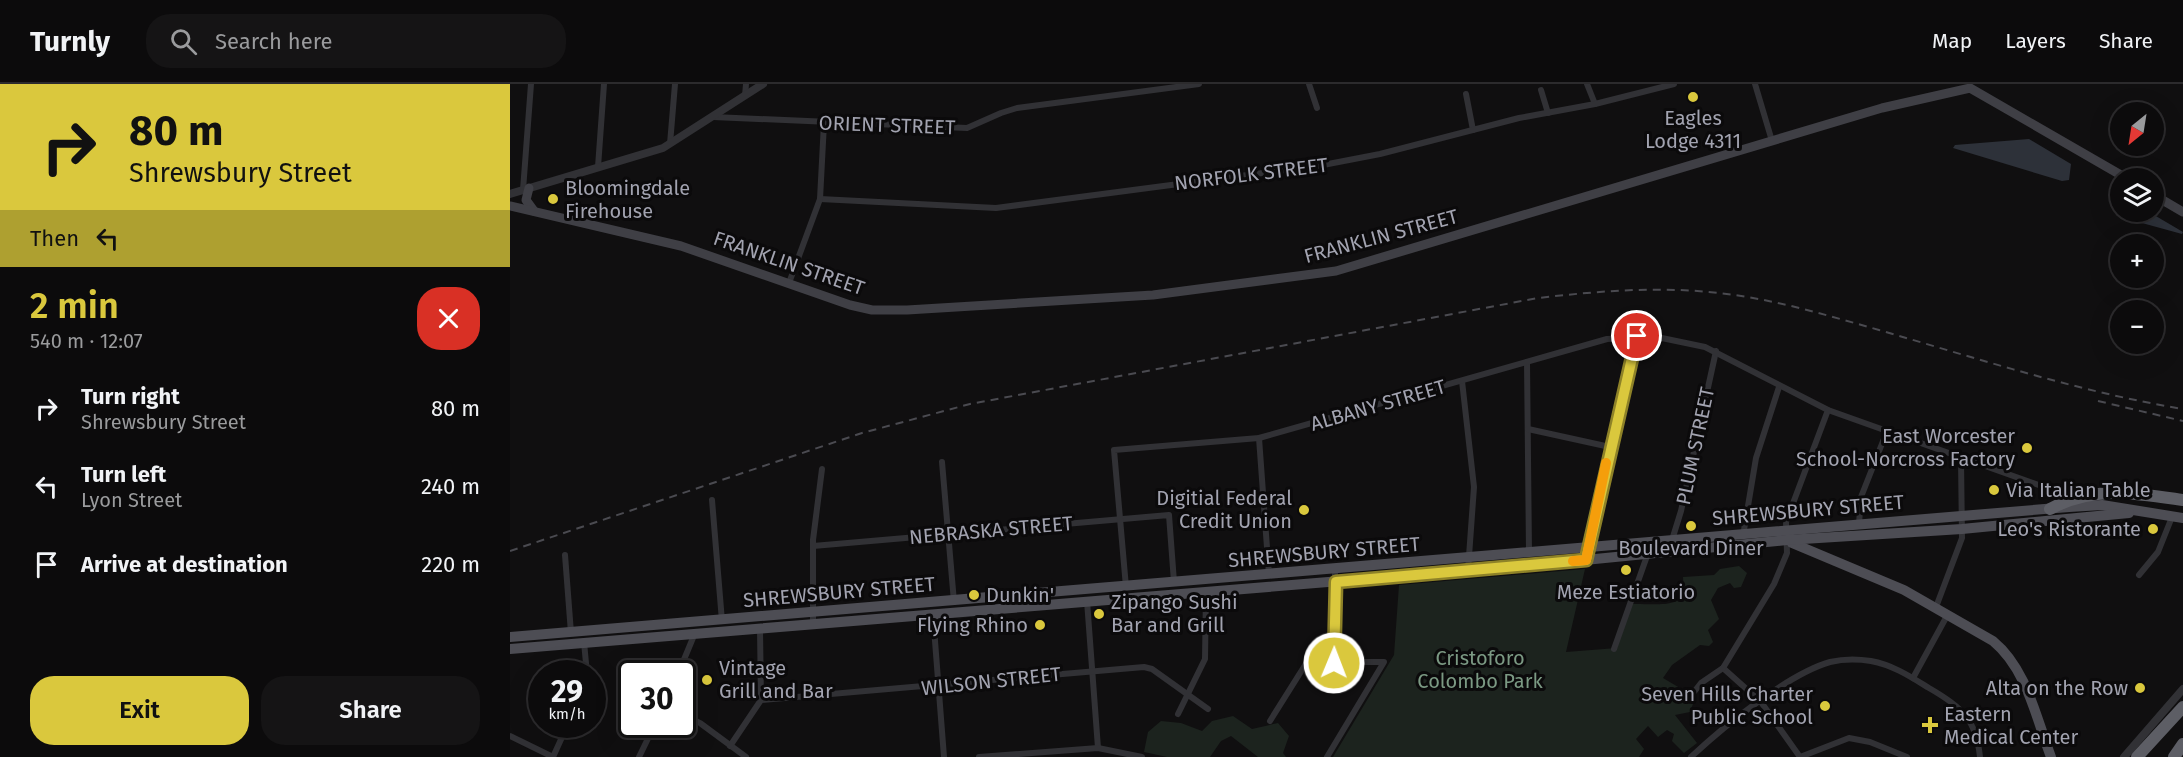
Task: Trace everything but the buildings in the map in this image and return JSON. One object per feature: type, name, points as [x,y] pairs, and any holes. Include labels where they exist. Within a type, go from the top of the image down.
[{"type":"highway","points":[[2050,509],[2069,498],[2102,492],[2126,492],[2183,500]]},
{"type":"highway","points":[[2137,757],[2183,707]]},
{"type":"highway","points":[[2174,757],[2183,744]]},
{"type":"main road","name":"FRANKLIN STREET","points":[[510,206],[681,246],[858,307],[907,310],[1153,295],[1342,269],[1903,102],[1967,86],[2110,169]]},
{"type":"main road","points":[[526,189],[528,207],[536,212]]},
{"type":"main road","points":[[2164,201],[2183,212]]},
{"type":"main road","name":"SHREWSBURY STREET","points":[[510,650],[585,645],[694,629],[722,621],[954,601],[1127,592],[1206,592],[1269,588],[1647,556],[1743,546],[1786,535],[1859,524],[2102,505],[2177,517]]},
{"type":"main road","name":"SHREWSBURY STREET","points":[[510,635],[694,629],[760,630],[1087,601],[1174,582],[1269,576],[1771,531],[1786,535],[1831,539],[2139,512]]},
{"type":"main road","points":[[1786,535],[1936,607],[1991,639],[2011,659],[2024,682],[2051,757]]},
{"type":"main road","points":[[1826,556],[1831,539]]},
{"type":"street","points":[[526,189],[531,84]]},
{"type":"street","points":[[598,167],[604,84]]},
{"type":"street","points":[[670,144],[675,84]]},
{"type":"street","points":[[745,96],[746,84]]},
{"type":"street","points":[[510,194],[670,144],[763,84]]},
{"type":"street","name":"ORIENT STREET","points":[[713,117],[967,128],[1000,112],[1017,108],[1199,84]]},
{"type":"street","points":[[1309,84],[1317,108]]},
{"type":"street","points":[[1587,84],[1595,104]]},
{"type":"street","name":"NORFOLK STREET","points":[[820,199],[996,208],[1323,165],[1380,154],[1473,129],[1595,104],[1674,84]]},
{"type":"street","points":[[1755,84],[1772,141]]},
{"type":"street","points":[[1541,90],[1548,112]]},
{"type":"street","points":[[1466,94],[1473,129]]},
{"type":"street","points":[[789,283],[820,199],[824,123]]},
{"type":"street","points":[[1586,560],[1637,336]]},
{"type":"street","name":"ALBANY STREET","points":[[1120,518],[1114,450],[1259,438],[1607,339],[1637,336],[1667,338],[1716,351],[1779,387],[1828,410],[2047,488]]},
{"type":"street","name":"PLUM STREET","points":[[1672,540],[1681,512],[1716,351]]},
{"type":"street","points":[[1527,362],[1529,553]]},
{"type":"street","points":[[1462,381],[1474,487],[1468,570]]},
{"type":"street","points":[[1743,546],[1756,458],[1779,387]]},
{"type":"street","points":[[1694,692],[1723,668],[1774,584],[1787,554],[1788,516],[1828,410]]},
{"type":"street","points":[[1528,429],[1610,447]]},
{"type":"street","points":[[1859,524],[1861,497],[1887,431]]},
{"type":"street","points":[[1259,438],[1269,588]]},
{"type":"street","points":[[1936,607],[1962,538],[1961,459]]},
{"type":"street","points":[[942,462],[955,612]]},
{"type":"street","points":[[813,625],[813,546],[822,469]]},
{"type":"street","points":[[712,500],[722,621]]},
{"type":"street","name":"NEBRASKA STREET","points":[[813,546],[1169,515],[1174,582]]},
{"type":"street","points":[[2139,576],[2158,552],[2177,517]]},
{"type":"street","points":[[1120,518],[1127,592]]},
{"type":"street","points":[[566,555],[571,633]]},
{"type":"street","points":[[1614,649],[1647,556]]},
{"type":"street","points":[[1334,663],[1335,569]]},
{"type":"street","points":[[1178,714],[1186,693],[1205,659],[1206,592]]},
{"type":"street","points":[[1087,601],[1098,748]]},
{"type":"street","points":[[1913,678],[1948,614]]},
{"type":"street","points":[[933,615],[944,757]]},
{"type":"street","points":[[683,660],[694,629]]},
{"type":"street","points":[[730,746],[761,700],[760,630]]},
{"type":"street","points":[[584,632],[586,660]]},
{"type":"street","points":[[1691,757],[1801,674],[1838,661],[1875,662],[1913,678],[1951,701],[1972,722],[1978,736],[1980,757]]},
{"type":"street","points":[[1270,721],[1307,662],[1384,662],[1327,757]]},
{"type":"street","name":"WILSON STREET","points":[[761,700],[1144,668],[1152,669],[1208,709]]},
{"type":"street","points":[[1723,668],[1761,702],[1800,757],[1849,738],[1870,742],[1907,757]]},
{"type":"street","points":[[2124,757],[2183,689]]},
{"type":"street","points":[[696,721],[746,757]]},
{"type":"street","points":[[510,736],[553,757],[562,738]]},
{"type":"street","points":[[639,757],[648,738]]},
{"type":"street","points":[[979,757],[1098,748],[1142,757]]},
{"type":"green space","name":"Cristoforo Colombo Park","points":[[1739,566],[1747,573],[1741,587],[1734,588],[1730,583],[1718,588],[1711,600],[1719,619],[1708,630],[1713,642],[1709,646],[1700,645],[1672,665],[1663,678],[1690,694],[1694,701],[1690,712],[1675,715],[1697,743],[1684,753],[1672,741],[1674,734],[1667,730],[1658,737],[1648,726],[1636,739],[1644,749],[1639,757],[1333,757],[1394,655],[1399,585],[1585,569],[1566,652],[1617,648],[1632,604],[1661,604],[1676,601],[1684,593],[1683,577],[1714,575],[1720,569]]},
{"type":"green space","points":[[1233,716],[1252,729],[1278,723],[1289,736],[1283,753],[1286,757],[1258,757],[1231,736],[1221,741],[1210,757],[1167,757],[1144,752],[1148,732],[1161,721],[1181,723],[1202,731],[1212,721]]},
{"type":"shaded area","points":[[2029,139],[2071,164],[2069,180],[2062,181],[1953,148],[1955,145]]},
{"type":"shaded area","points":[[2164,221],[2183,232],[2182,234],[2138,222]]},
{"type":"railway","points":[[510,551],[862,433],[970,404],[1538,298],[1583,293],[1674,290],[1760,299],[1800,308],[2106,394],[2183,409]]},
{"type":"railway","points":[[2098,401],[2183,421]]},
{"type":"slow traffic","points":[[1573,561],[1586,560],[1606,463]]},
{"type":"place","name":"Eagles Lodge 4311","points":[[1693,97]]},
{"type":"place","name":"Bloomingdale Firehouse","points":[[553,199]]},
{"type":"place","name":"East Worcester School-Norcross Factory","points":[[2027,448]]},
{"type":"place","name":"Via Italian Table","points":[[1994,490]]},
{"type":"place","name":"Digitial Federal Credit Union","points":[[1304,510]]},
{"type":"place","name":"Boulevard Diner","points":[[1691,526]]},
{"type":"place","name":"Leo's Ristorante","points":[[2153,529]]},
{"type":"place","name":"Meze Estiatorio","points":[[1626,570]]},
{"type":"place","name":"Dunkin'","points":[[974,595]]},
{"type":"place","name":"Zipango Sushi Bar and Grill","points":[[1099,614]]},
{"type":"place","name":"Flying Rhino","points":[[1040,625]]},
{"type":"place","name":"Vintage Grill and Bar","points":[[707,680]]},
{"type":"place","name":"Alta on the Row","points":[[2140,688]]},
{"type":"place","name":"Seven Hills Charter Public School","points":[[1825,706]]},
{"type":"place","name":"Eastern Medical Center","points":[[1930,725]]},
{"type":"route","points":[[1334,663],[1336,582],[1586,560],[1637,336]]}]
